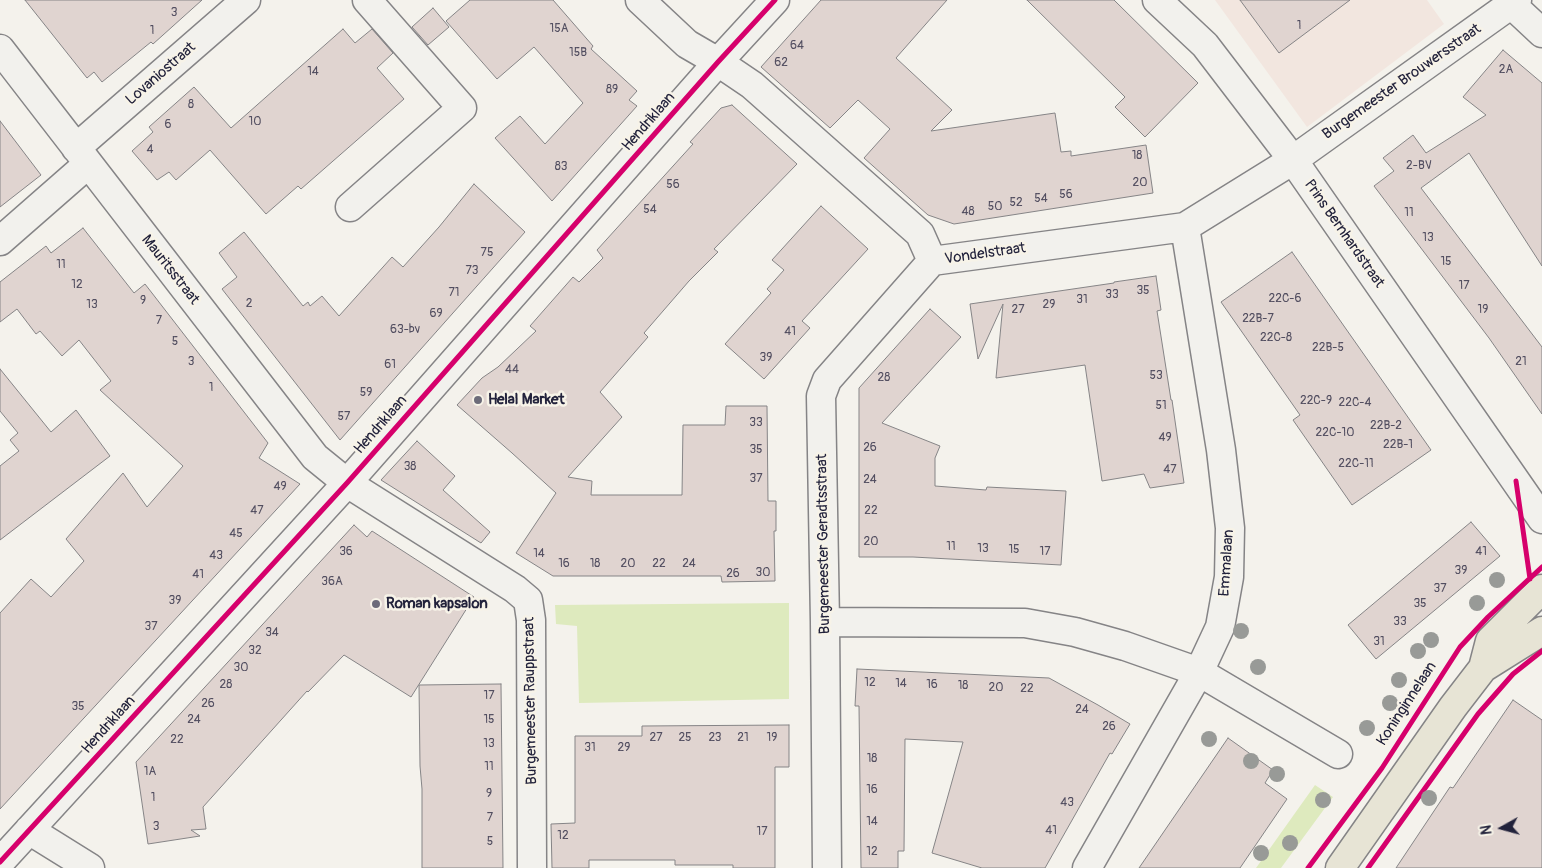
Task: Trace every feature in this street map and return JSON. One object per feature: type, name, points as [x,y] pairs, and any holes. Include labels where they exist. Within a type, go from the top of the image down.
[{"type":"main road","points":[[1340,868],[1482,668],[1490,641],[1542,589]]},
{"type":"main road","points":[[1482,668],[1542,631]]},
{"type":"street","name":"Lovaniostraat","points":[[0,241],[82,156],[246,0]]},
{"type":"street","points":[[350,206],[462,108],[367,0]]},
{"type":"street","name":"Vondelstraat","points":[[640,0],[687,44],[752,85],[920,234],[932,261],[1185,227],[1293,160]]},
{"type":"street","name":"Hendriklaan","points":[[0,862],[347,483],[774,0]]},
{"type":"street","name":"Prins Bernhardstraat","points":[[1157,0],[1205,45],[1293,160],[1542,518]]},
{"type":"street","name":"Burgemeester Brouwersstraat","points":[[1293,160],[1514,2],[1542,33]]},
{"type":"street","name":"Mauritsstraat","points":[[0,49],[315,457],[347,483]]},
{"type":"street","name":"Emmalaan","points":[[1087,868],[1199,672],[1220,626],[1229,576],[1230,528],[1221,450],[1185,227]]},
{"type":"street","name":"Burgemeester Geradtsstraat","points":[[827,868],[826,622],[820,396],[827,380],[932,261]]},
{"type":"street","name":"Burgemeester Rauppstraat","points":[[347,483],[515,589],[528,600],[531,620],[532,868]]},
{"type":"street","points":[[826,622],[1024,622],[1075,632],[1125,646],[1199,672],[1338,754]]},
{"type":"street","points":[[30,830],[90,868]]},
{"type":"shaded area","points":[[1215,0],[1427,0],[1444,24],[1307,127]]},
{"type":"green space","points":[[789,603],[789,699],[579,703],[577,626],[556,624],[555,605]]},
{"type":"green space","points":[[1315,785],[1333,797],[1281,868],[1256,868]]},
{"type":"building","points":[[25,0],[202,0],[153,44],[151,42],[102,82],[94,72],[87,78]]},
{"type":"building","points":[[470,0],[553,0],[593,46],[591,49],[637,91],[629,100],[637,106],[552,201],[495,138],[520,116],[545,144],[583,103],[534,47],[497,79],[446,21]]},
{"type":"building","points":[[821,0],[947,0],[896,58],[952,110],[931,131],[1055,113],[1061,152],[1071,151],[1071,156],[1146,145],[1153,193],[954,224],[928,215],[864,158],[890,129],[858,100],[830,128],[761,67]]},
{"type":"building","points":[[1027,0],[1114,0],[1198,83],[1145,137],[1115,107],[1125,97]]},
{"type":"building","points":[[1240,0],[1350,0],[1279,53]]},
{"type":"building","points":[[433,8],[449,27],[428,45],[412,27]]},
{"type":"building","points":[[343,29],[355,43],[372,29],[393,53],[377,68],[404,99],[301,189],[298,186],[266,214],[210,150],[176,180],[169,172],[157,180],[132,151],[153,132],[149,127],[194,87],[231,128]]},
{"type":"building","points":[[1503,50],[1542,83],[1542,266],[1469,153],[1421,188],[1542,347],[1542,414],[1489,338],[1374,186],[1394,171],[1383,158],[1413,135],[1426,153],[1486,115],[1463,97]]},
{"type":"building","points":[[732,105],[797,164],[714,249],[718,252],[689,281],[644,333],[648,337],[600,392],[622,417],[568,477],[592,481],[591,495],[682,495],[683,425],[725,425],[726,406],[767,406],[768,501],[776,501],[776,531],[774,531],[775,581],[722,582],[721,576],[553,576],[516,553],[556,493],[457,405],[482,378],[498,367],[536,331],[530,326],[573,277],[579,282],[603,258],[597,250],[693,144],[690,142],[721,108]]},
{"type":"building","points":[[0,121],[41,175],[0,207]]},
{"type":"building","points":[[474,184],[525,232],[340,440],[222,289],[237,277],[219,253],[244,232],[303,306],[308,302],[310,306],[322,296],[339,316],[392,257],[403,267]]},
{"type":"building","points":[[821,206],[868,249],[802,321],[810,328],[764,379],[725,344],[771,293],[767,289],[784,270],[772,260]]},
{"type":"building","points":[[83,228],[134,293],[145,284],[268,443],[259,458],[300,484],[0,809],[0,613],[31,579],[51,597],[84,561],[66,539],[123,473],[147,507],[183,466],[100,390],[111,381],[79,340],[62,356],[40,331],[36,334],[17,309],[0,322],[0,282],[46,246],[51,253]]},
{"type":"building","points":[[1292,252],[1431,450],[1352,505],[1293,420],[1300,415],[1221,302]]},
{"type":"building","points":[[1156,276],[1161,310],[1157,311],[1184,483],[1150,488],[1144,474],[1102,481],[1085,365],[996,378],[1003,304],[978,359],[970,304]]},
{"type":"building","points":[[930,309],[961,337],[882,423],[940,446],[935,458],[935,486],[986,490],[987,487],[1066,491],[1061,565],[913,557],[859,557],[859,388]]},
{"type":"building","points":[[0,369],[51,432],[76,410],[110,456],[0,540],[0,466],[19,451],[10,440],[18,433],[0,411]]},
{"type":"building","points":[[417,441],[455,476],[443,490],[490,532],[481,543],[381,480]]},
{"type":"building","points":[[1471,522],[1500,556],[1376,659],[1348,625]]},
{"type":"building","points":[[354,525],[367,537],[372,531],[474,597],[411,697],[344,655],[307,691],[203,807],[206,829],[191,830],[200,836],[148,844],[136,762]]},
{"type":"building","points":[[857,669],[1049,678],[1130,724],[1112,754],[1110,753],[1045,868],[982,868],[932,853],[963,742],[905,739],[904,851],[898,851],[898,868],[861,868],[859,706],[855,706]]},
{"type":"building","points":[[501,684],[503,868],[422,868],[419,685]]},
{"type":"building","points":[[1513,700],[1542,720],[1542,868],[1396,868],[1450,787],[1453,788]]},
{"type":"building","points":[[789,725],[789,767],[775,767],[775,868],[733,868],[733,865],[675,865],[675,860],[589,860],[589,868],[552,868],[551,824],[575,823],[575,736],[642,736],[642,726]]},
{"type":"building","points":[[1228,738],[1273,770],[1265,783],[1287,799],[1240,868],[1139,868]]},
{"type":"cycle path","points":[[0,862],[347,483],[718,62],[775,0]]},
{"type":"cycle path","points":[[1516,481],[1530,579]]},
{"type":"cycle path","name":"Koninginnelaan","points":[[1308,868],[1382,768],[1460,647],[1488,617],[1542,567]]},
{"type":"cycle path","points":[[1368,868],[1478,714],[1513,674],[1542,651]]},
{"type":"place","name":"Helal Market","points":[[478,400]]},
{"type":"place","name":"Roman kapsalon","points":[[376,604]]}]
